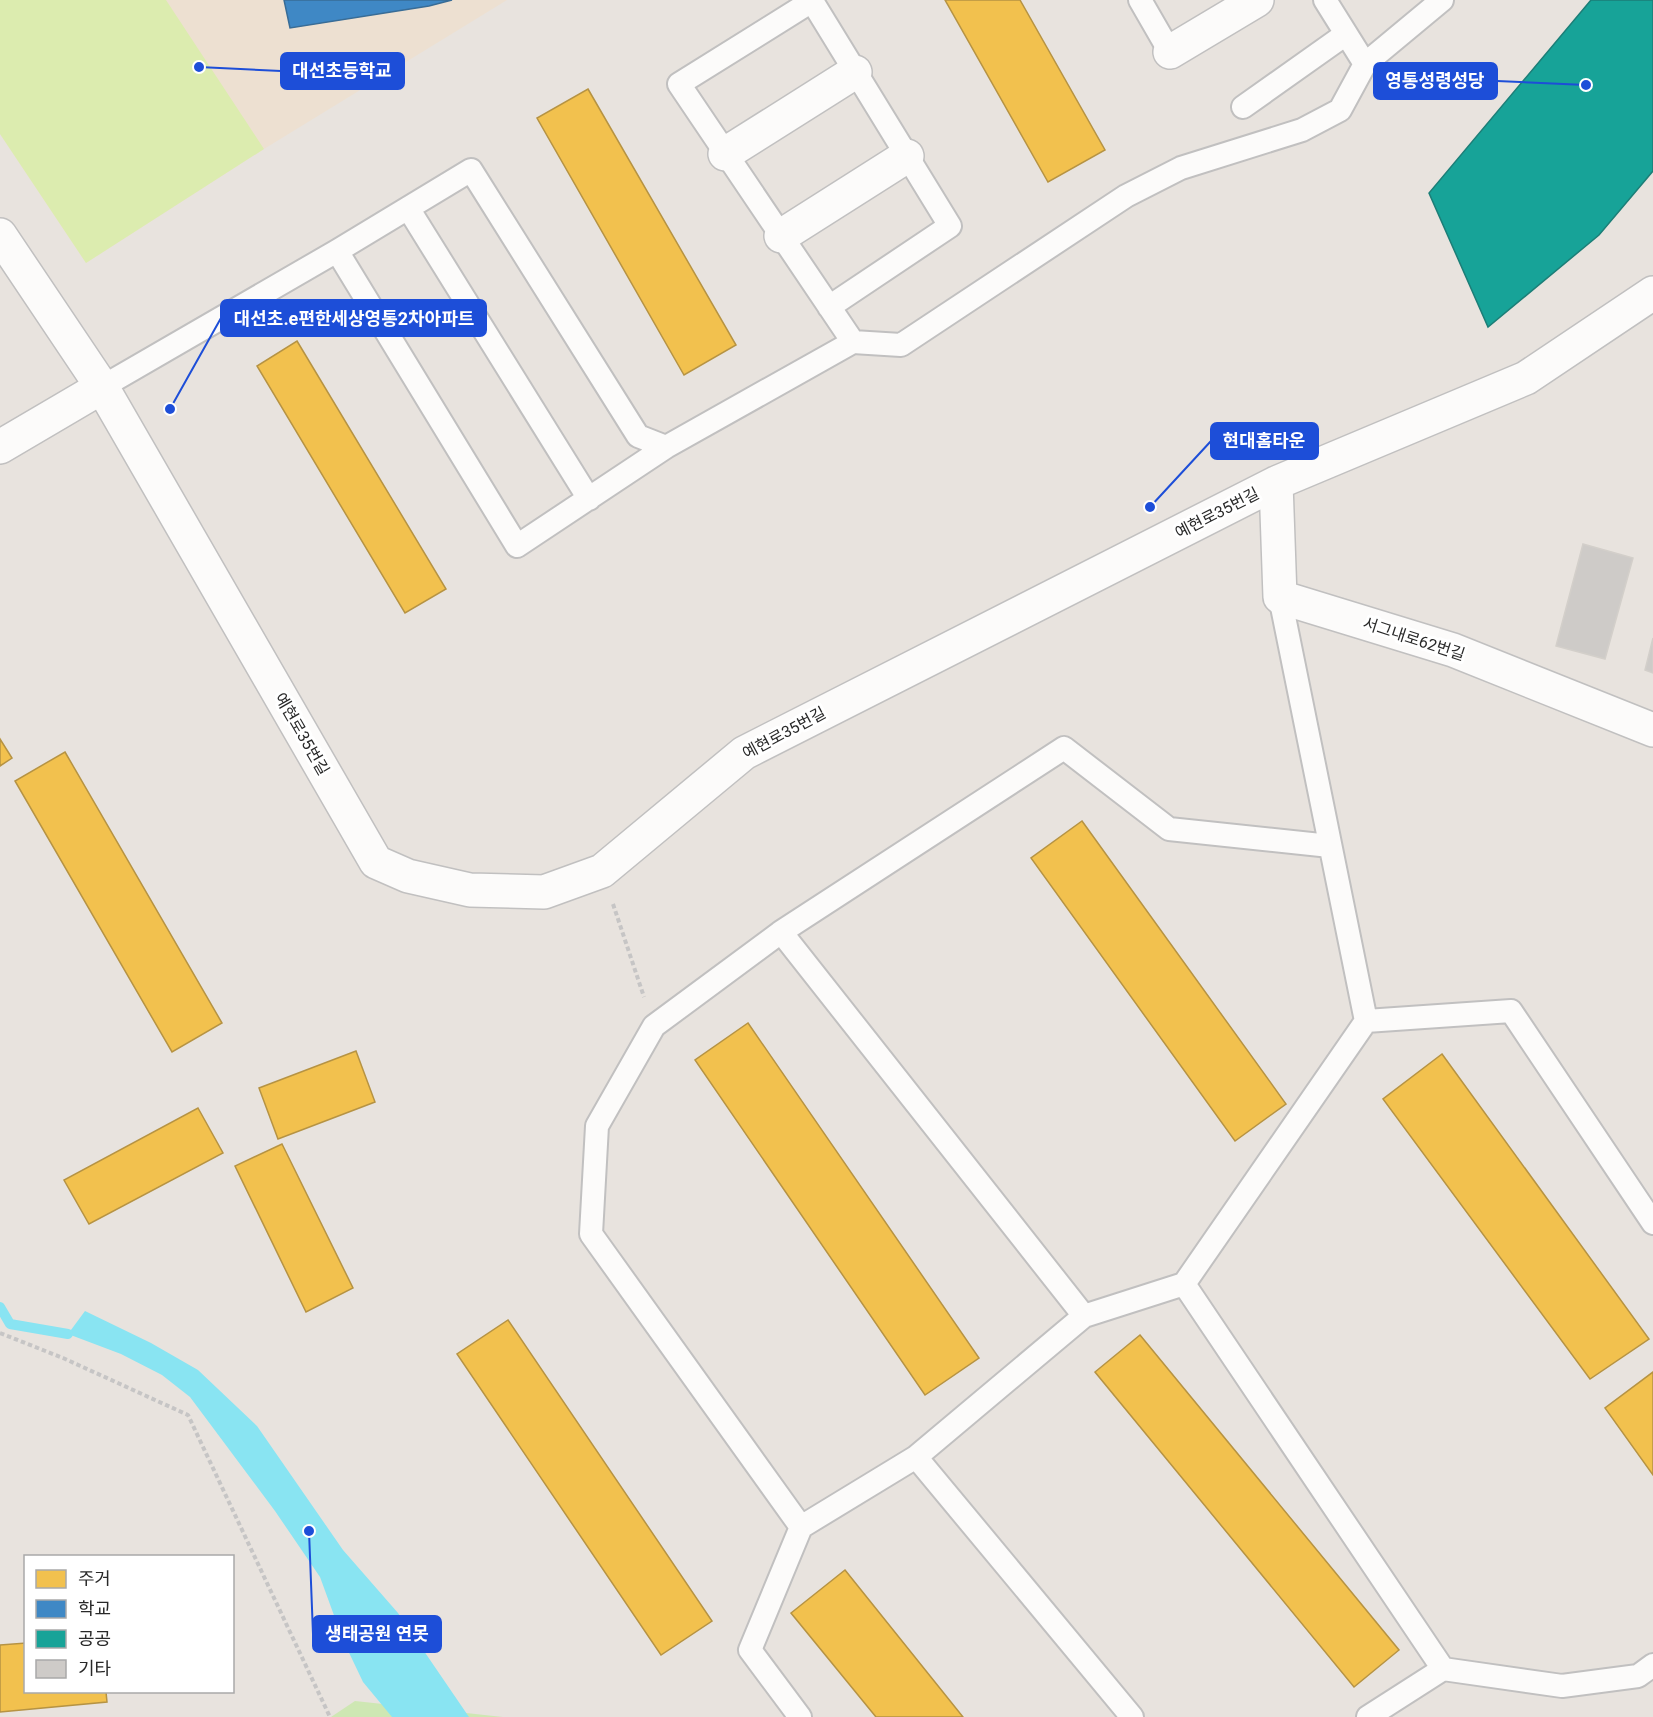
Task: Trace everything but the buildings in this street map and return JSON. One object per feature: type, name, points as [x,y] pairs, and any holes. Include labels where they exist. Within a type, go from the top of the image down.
[{"type":"street","points":[[1170,52],[1225,8],[1257,0]]},
{"type":"street","points":[[725,154],[855,72]]},
{"type":"street","points":[[781,236],[907,156]]},
{"type":"street","name":"예현로35번길","points":[[0,235],[102,387],[376,862],[408,876],[470,890],[544,892],[602,871],[744,753],[1276,483],[1526,378],[1653,293]]},
{"type":"street","points":[[0,447],[102,387]]},
{"type":"street","points":[[1276,483],[1280,597]]},
{"type":"street","name":"서그내로62번길","points":[[1280,597],[1453,650],[1653,730]]},
{"type":"lane","points":[[1140,0],[1170,52]]},
{"type":"lane","points":[[1325,0],[1365,64]]},
{"type":"lane","points":[[337,251],[517,546],[666,447],[853,342],[901,345],[1126,196],[1181,168],[1302,130],[1340,110],[1365,64],[1442,0]]},
{"type":"lane","points":[[829,307],[950,226],[812,1],[679,84],[725,154],[829,307],[853,342]]},
{"type":"lane","points":[[1243,107],[1346,34]]},
{"type":"lane","points":[[102,387],[337,251],[471,170],[638,436],[666,447]]},
{"type":"lane","points":[[408,208],[589,498]]},
{"type":"lane","points":[[800,1717],[750,1650],[801,1527],[916,1456],[1084,1316],[1184,1284],[1366,1022],[1280,597]]},
{"type":"lane","points":[[801,1527],[591,1234],[597,1126],[654,1026],[781,932],[1064,748],[1168,829],[1330,846]]},
{"type":"lane","points":[[781,932],[1084,1316]]},
{"type":"lane","points":[[1366,1022],[1511,1011],[1653,1223]]},
{"type":"lane","points":[[1184,1284],[1443,1669]]},
{"type":"lane","points":[[916,1456],[1132,1717]]},
{"type":"lane","points":[[1368,1717],[1443,1669],[1562,1686],[1638,1676],[1653,1665]]},
{"type":"path","points":[[602,871],[654,1026]]},
{"type":"path","points":[[0,1333],[63,1358],[188,1415],[330,1717]]},
{"type":"shaded area","points":[[0,0],[507,0],[264,149],[86,263],[0,134]]},
{"type":"green space","points":[[0,0],[166,0],[264,149],[86,263],[0,134]]},
{"type":"green space","points":[[355,1701],[503,1717],[331,1717]]},
{"type":"water","points":[[85,1311],[151,1343],[198,1370],[257,1426],[343,1550],[398,1613],[469,1717],[392,1717],[363,1682],[343,1640],[320,1577],[275,1511],[190,1397],[162,1375],[121,1354],[68,1334]]},
{"type":"waterway","points":[[0,1307],[10,1324],[68,1334]]},
{"type":"place","name":"대선초등학교","points":[[199,67]]},
{"type":"place","name":"영통성령성당","points":[[1586,85]]},
{"type":"place","name":"대선초.e편한세상영통2차아파트","points":[[170,409]]},
{"type":"place","name":"현대홈타운","points":[[1150,507]]},
{"type":"place","name":"생태공원 연못","points":[[309,1531]]}]
